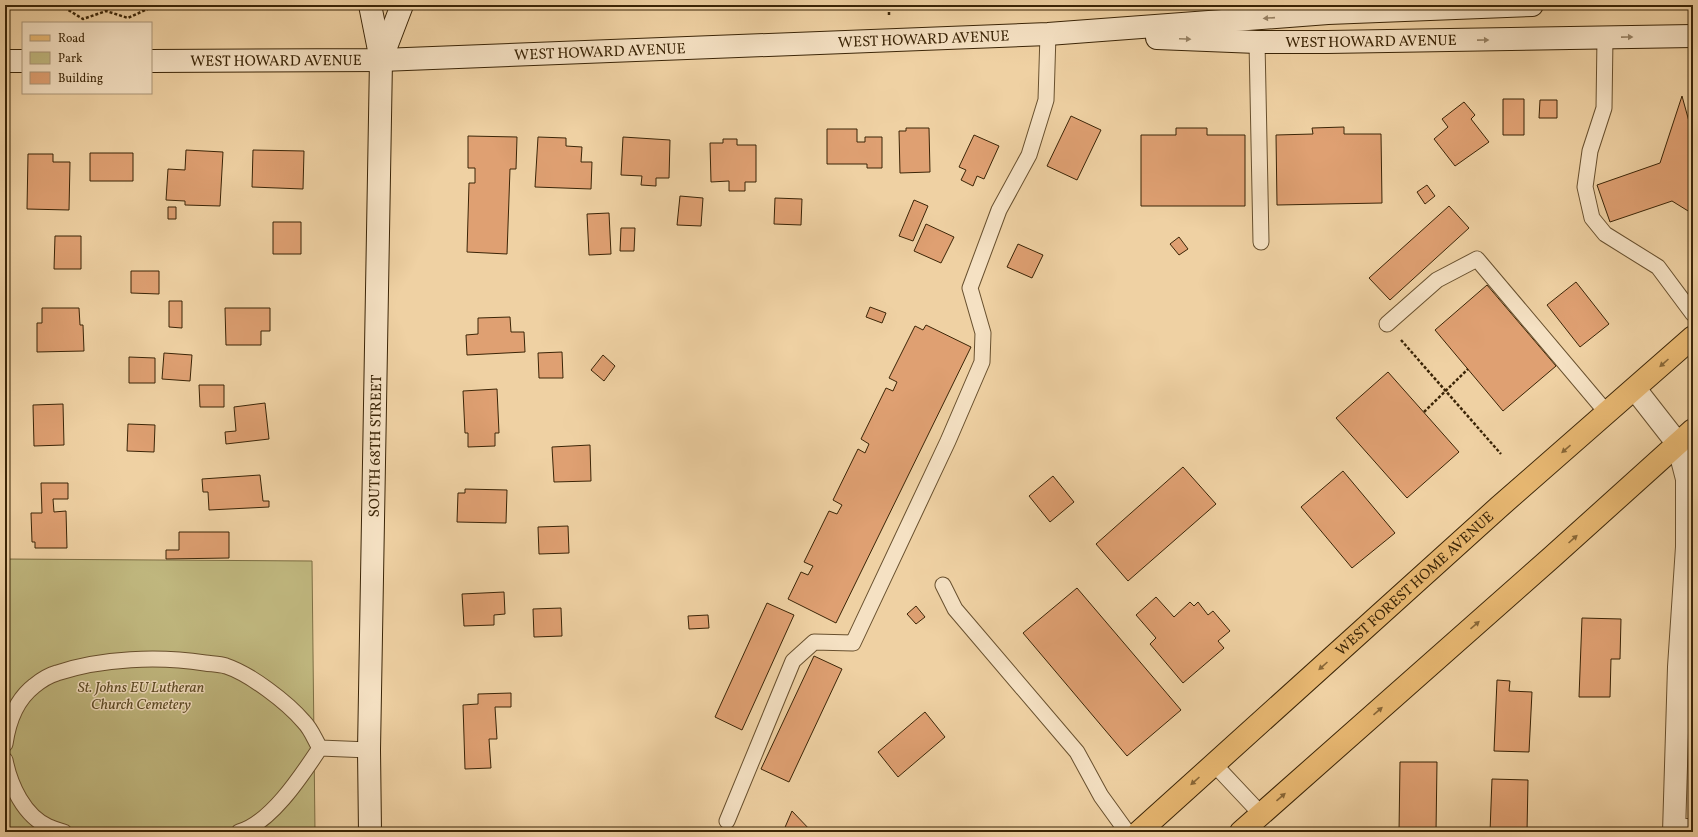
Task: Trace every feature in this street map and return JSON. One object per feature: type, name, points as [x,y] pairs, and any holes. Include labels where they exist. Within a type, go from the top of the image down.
[{"type":"main road","name":"WEST FOREST HOME AVENUE","points":[[1139,832],[1494,512],[1693,337]]},
{"type":"main road","points":[[1241,832],[1686,437]]},
{"type":"street","name":"SOUTH 68TH STREET","points":[[370,5],[381,60],[369,750],[370,832]]},
{"type":"street","name":"SOUTH 68TH STREET","points":[[381,60],[402,5]]},
{"type":"street","name":"WEST HOWARD AVENUE","points":[[152,61],[381,60],[1048,34],[1328,14],[1532,5]]},
{"type":"street","name":"WEST HOWARD AVENUE","points":[[1048,34],[1257,42],[1693,36]]},
{"type":"street","points":[[5,61],[22,61]]},
{"type":"street","points":[[1635,389],[1686,437],[1690,543],[1680,831]]},
{"type":"lane","points":[[727,821],[793,662],[814,642],[853,643],[948,441],[982,362],[983,333],[970,288],[999,210],[1029,156],[1046,100],[1048,34]]},
{"type":"lane","points":[[1605,38],[1604,108],[1590,151],[1585,187],[1592,218],[1605,234],[1658,267],[1693,314]]},
{"type":"lane","points":[[1257,42],[1261,242]]},
{"type":"lane","points":[[1387,324],[1437,280],[1477,259],[1607,413]]},
{"type":"lane","points":[[943,585],[955,609],[1078,752],[1101,796],[1127,832]]},
{"type":"lane","points":[[5,744],[6,731],[19,702],[34,686],[56,673],[92,664],[148,659],[190,661],[226,666],[250,678],[278,697],[305,722],[320,748]]},
{"type":"lane","points":[[320,748],[369,750]]},
{"type":"lane","points":[[239,832],[250,829],[264,818],[300,779],[320,748]]},
{"type":"lane","points":[[5,760],[8,774],[17,795],[33,815],[48,827],[64,832]]},
{"type":"lane","points":[[1214,764],[1261,814]]},
{"type":"path","points":[[60,5],[83,19],[106,11],[128,18],[156,5]]},
{"type":"path","points":[[1387,324],[1501,454]]},
{"type":"path","points":[[1424,412],[1468,369]]},
{"type":"green space","name":"St. Johns EU Lutheran Church Cemetery","points":[[5,559],[312,561],[315,832],[5,832]]},
{"type":"building","points":[[1682,96],[1693,136],[1693,214],[1672,201],[1610,222],[1597,185],[1660,163]]},
{"type":"building","points":[[1503,99],[1524,99],[1524,135],[1503,135]]},
{"type":"building","points":[[1540,100],[1557,100],[1557,118],[1539,118]]},
{"type":"building","points":[[1464,102],[1475,115],[1471,119],[1489,142],[1455,166],[1434,139],[1448,127],[1442,119]]},
{"type":"building","points":[[1071,116],[1101,130],[1077,180],[1047,166]]},
{"type":"building","points":[[1344,127],[1344,134],[1381,134],[1382,203],[1277,205],[1276,135],[1313,134],[1312,128]]},
{"type":"building","points":[[906,128],[929,128],[930,172],[900,173],[899,131],[906,131]]},
{"type":"building","points":[[1176,128],[1207,128],[1207,135],[1245,135],[1245,206],[1141,206],[1141,135],[1176,135]]},
{"type":"building","points":[[827,129],[857,129],[857,142],[865,142],[865,137],[882,137],[882,168],[867,168],[867,164],[827,164]]},
{"type":"building","points":[[974,135],[999,146],[984,179],[977,176],[973,186],[961,180],[966,170],[959,167]]},
{"type":"building","points":[[468,136],[517,137],[516,169],[510,169],[507,254],[467,252],[469,183],[475,183],[475,168],[468,168]]},
{"type":"building","points":[[538,137],[566,138],[566,146],[582,147],[581,162],[592,162],[591,189],[535,187]]},
{"type":"building","points":[[623,137],[670,140],[669,178],[656,178],[656,186],[641,185],[642,176],[621,175]]},
{"type":"building","points":[[723,139],[737,139],[737,145],[756,145],[756,182],[745,182],[745,191],[729,191],[729,181],[711,182],[710,143],[723,143]]},
{"type":"building","points":[[186,150],[223,152],[220,206],[185,205],[185,201],[166,200],[168,169],[185,170]]},
{"type":"building","points":[[253,150],[304,151],[303,189],[252,187]]},
{"type":"building","points":[[90,153],[133,153],[133,181],[90,181]]},
{"type":"building","points":[[28,154],[53,154],[53,162],[70,162],[69,210],[27,209]]},
{"type":"building","points":[[1427,185],[1435,196],[1425,204],[1417,192]]},
{"type":"building","points":[[680,196],[703,198],[701,226],[677,225]]},
{"type":"building","points":[[775,198],[802,199],[801,225],[774,224]]},
{"type":"building","points":[[914,200],[928,206],[913,241],[899,236]]},
{"type":"building","points":[[1449,206],[1469,228],[1390,300],[1369,278]]},
{"type":"building","points":[[168,207],[176,207],[176,219],[168,219]]},
{"type":"building","points":[[609,213],[611,254],[589,255],[587,214]]},
{"type":"building","points":[[273,222],[301,222],[301,254],[273,254]]},
{"type":"building","points":[[926,224],[954,237],[941,263],[914,251]]},
{"type":"building","points":[[621,228],[635,228],[634,251],[620,251]]},
{"type":"building","points":[[55,236],[81,236],[81,269],[54,269]]},
{"type":"building","points":[[1179,237],[1188,249],[1179,255],[1170,244]]},
{"type":"building","points":[[1018,244],[1043,255],[1032,278],[1007,267]]},
{"type":"building","points":[[131,271],[159,271],[159,294],[131,293]]},
{"type":"building","points":[[1576,282],[1609,324],[1580,347],[1547,305]]},
{"type":"building","points":[[1487,285],[1556,366],[1503,411],[1435,330]]},
{"type":"building","points":[[169,301],[182,301],[182,328],[169,327]]},
{"type":"building","points":[[870,307],[886,313],[882,323],[866,317]]},
{"type":"building","points":[[42,308],[79,308],[80,325],[83,325],[84,351],[37,352],[37,323],[42,323]]},
{"type":"building","points":[[225,308],[270,308],[270,331],[261,331],[261,345],[226,345]]},
{"type":"building","points":[[510,317],[511,332],[524,332],[525,352],[467,355],[466,335],[478,334],[478,318]]},
{"type":"building","points":[[926,325],[971,347],[836,623],[788,599],[801,572],[808,575],[813,566],[804,562],[829,511],[837,514],[842,505],[833,500],[858,449],[865,453],[869,444],[861,439],[886,388],[893,391],[897,382],[889,378],[915,326],[923,330]]},
{"type":"building","points":[[562,352],[563,378],[539,378],[538,353]]},
{"type":"building","points":[[164,353],[192,355],[190,381],[162,379]]},
{"type":"building","points":[[603,355],[615,366],[604,381],[591,370]]},
{"type":"building","points":[[129,357],[155,358],[155,383],[129,383]]},
{"type":"building","points":[[1388,372],[1459,452],[1407,498],[1336,418]]},
{"type":"building","points":[[199,385],[224,385],[224,407],[200,407]]},
{"type":"building","points":[[497,389],[499,433],[495,433],[495,446],[468,447],[468,433],[465,433],[463,391]]},
{"type":"building","points":[[265,403],[269,439],[226,444],[225,432],[236,431],[234,407]]},
{"type":"building","points":[[63,404],[64,445],[34,446],[33,405]]},
{"type":"building","points":[[128,424],[155,425],[154,452],[127,451]]},
{"type":"building","points":[[590,445],[591,481],[554,482],[552,447]]},
{"type":"building","points":[[1183,467],[1216,504],[1128,581],[1096,544]]},
{"type":"building","points":[[1343,471],[1395,533],[1352,568],[1301,507]]},
{"type":"building","points":[[260,475],[263,501],[269,501],[269,507],[209,510],[208,492],[203,492],[202,479]]},
{"type":"building","points":[[1053,476],[1074,502],[1050,522],[1029,496]]},
{"type":"building","points":[[41,483],[68,483],[68,499],[53,499],[54,512],[66,511],[67,548],[35,548],[35,542],[32,542],[31,513],[42,513]]},
{"type":"building","points":[[465,489],[507,490],[506,523],[457,522],[458,493],[465,493]]},
{"type":"building","points":[[568,526],[569,553],[539,554],[538,527]]},
{"type":"building","points":[[179,532],[229,532],[229,558],[166,559],[166,550],[179,550]]},
{"type":"building","points":[[1077,588],[1181,710],[1127,756],[1023,633]]},
{"type":"building","points":[[504,592],[505,614],[494,615],[494,625],[464,626],[462,594]]},
{"type":"building","points":[[1156,597],[1174,617],[1190,602],[1194,606],[1198,602],[1208,615],[1213,611],[1230,631],[1218,641],[1224,648],[1183,683],[1150,644],[1156,638],[1136,615]]},
{"type":"building","points":[[767,603],[794,615],[742,730],[715,717]]},
{"type":"building","points":[[916,606],[925,617],[916,624],[907,614]]},
{"type":"building","points":[[561,608],[562,636],[534,637],[533,609]]},
{"type":"building","points":[[708,615],[709,628],[689,629],[688,616]]},
{"type":"building","points":[[1582,618],[1621,619],[1620,659],[1611,659],[1610,697],[1579,697]]},
{"type":"building","points":[[814,656],[842,669],[789,782],[761,769]]},
{"type":"building","points":[[1497,680],[1510,681],[1509,691],[1532,692],[1529,752],[1494,751]]},
{"type":"building","points":[[511,693],[511,707],[495,707],[497,739],[489,739],[491,768],[465,769],[463,705],[478,704],[478,694]]},
{"type":"building","points":[[925,712],[945,737],[898,777],[878,752]]},
{"type":"building","points":[[1400,762],[1437,762],[1436,832],[1399,832]]},
{"type":"building","points":[[1492,779],[1528,780],[1527,832],[1490,832]]},
{"type":"building","points":[[792,811],[812,832],[783,832]]},
{"type":"building","points":[[509,828],[509,832],[474,832],[474,830]]}]
